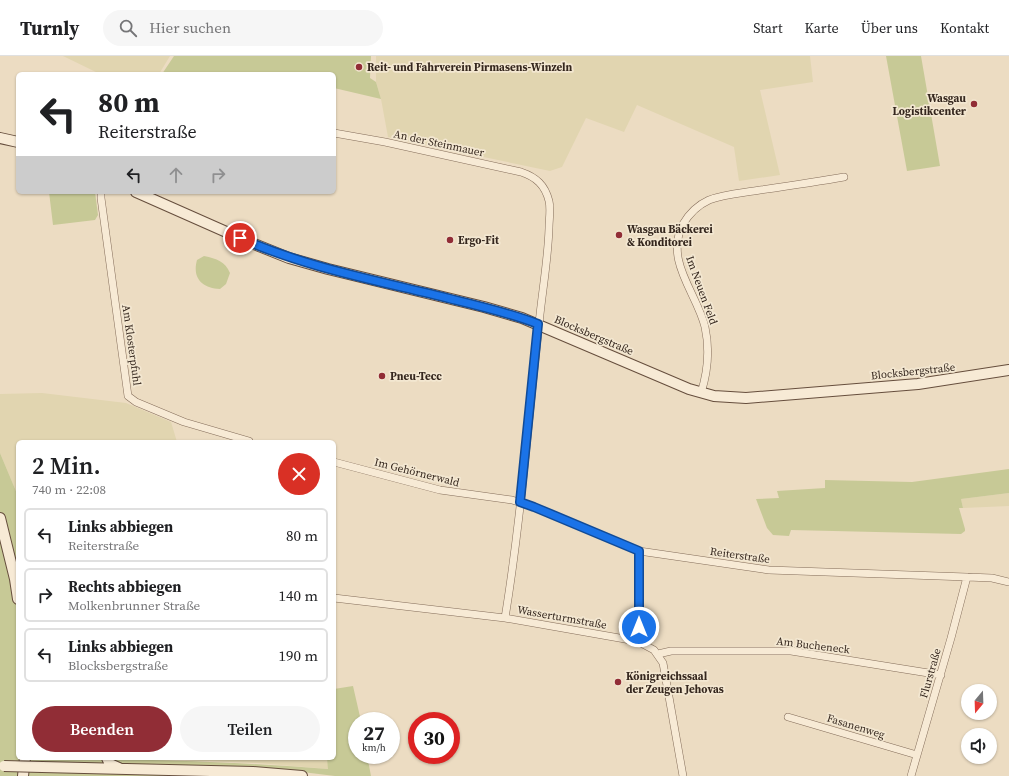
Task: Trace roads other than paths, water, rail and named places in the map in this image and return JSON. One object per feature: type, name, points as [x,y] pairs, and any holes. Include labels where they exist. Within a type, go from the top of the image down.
[{"type":"main road","points":[[0,138],[16,142]]},
{"type":"main road","name":"Blocksbergstraße","points":[[141,194],[289,258],[496,310],[538,324],[701,393],[727,398],[746,398],[918,384],[1009,370]]},
{"type":"main road","points":[[0,518],[16,588]]},
{"type":"main road","points":[[23,776],[25,760]]},
{"type":"main road","points":[[89,768],[98,760]]},
{"type":"main road","points":[[109,760],[114,766],[121,769]]},
{"type":"main road","points":[[2,766],[253,772],[302,776]]},
{"type":"street","name":"An der Steinmauer","points":[[336,133],[385,142],[521,172],[537,180],[542,185],[549,201],[548,241],[538,324]]},
{"type":"street","name":"Im Neuen Feld","points":[[701,393],[708,364],[708,341],[702,316],[683,275],[678,259],[678,237],[685,220],[700,204],[722,196],[844,177]]},
{"type":"street","name":"Am Klosterpfuhl","points":[[102,194],[103,214],[128,396],[136,402],[184,422],[245,440]]},
{"type":"street","points":[[504,618],[514,559],[538,324]]},
{"type":"street","name":"Im Gehörnerwald","points":[[336,463],[440,490],[520,502]]},
{"type":"street","name":"Reiterstraße","points":[[520,502],[639,551],[769,570],[992,578],[1009,582]]},
{"type":"street","points":[[639,551],[639,642]]},
{"type":"street","name":"Flurstraße","points":[[911,776],[941,674],[967,577]]},
{"type":"street","name":"Wasserturmstraße","points":[[336,598],[504,618],[639,642],[648,646],[658,654]]},
{"type":"street","name":"Am Bucheneck","points":[[658,654],[671,651],[791,651],[941,674]]},
{"type":"street","points":[[658,654],[662,664],[683,776]]},
{"type":"street","name":"Fasanenweg","points":[[788,717],[917,755]]},
{"type":"place","name":"Reit- und Fahrverein Pirmasens-Winzeln","points":[[359,67]]},
{"type":"place","name":"Wasgau Logistikcenter","points":[[974,104]]},
{"type":"place","name":"Wasgau Bäckerei & Konditorei","points":[[619,235]]},
{"type":"place","name":"Ergo-Fit","points":[[450,240]]},
{"type":"place","name":"Pneu-Tecc","points":[[382,376]]},
{"type":"place","name":"Königreichssaal der Zeugen Jehovas","points":[[618,682]]}]
